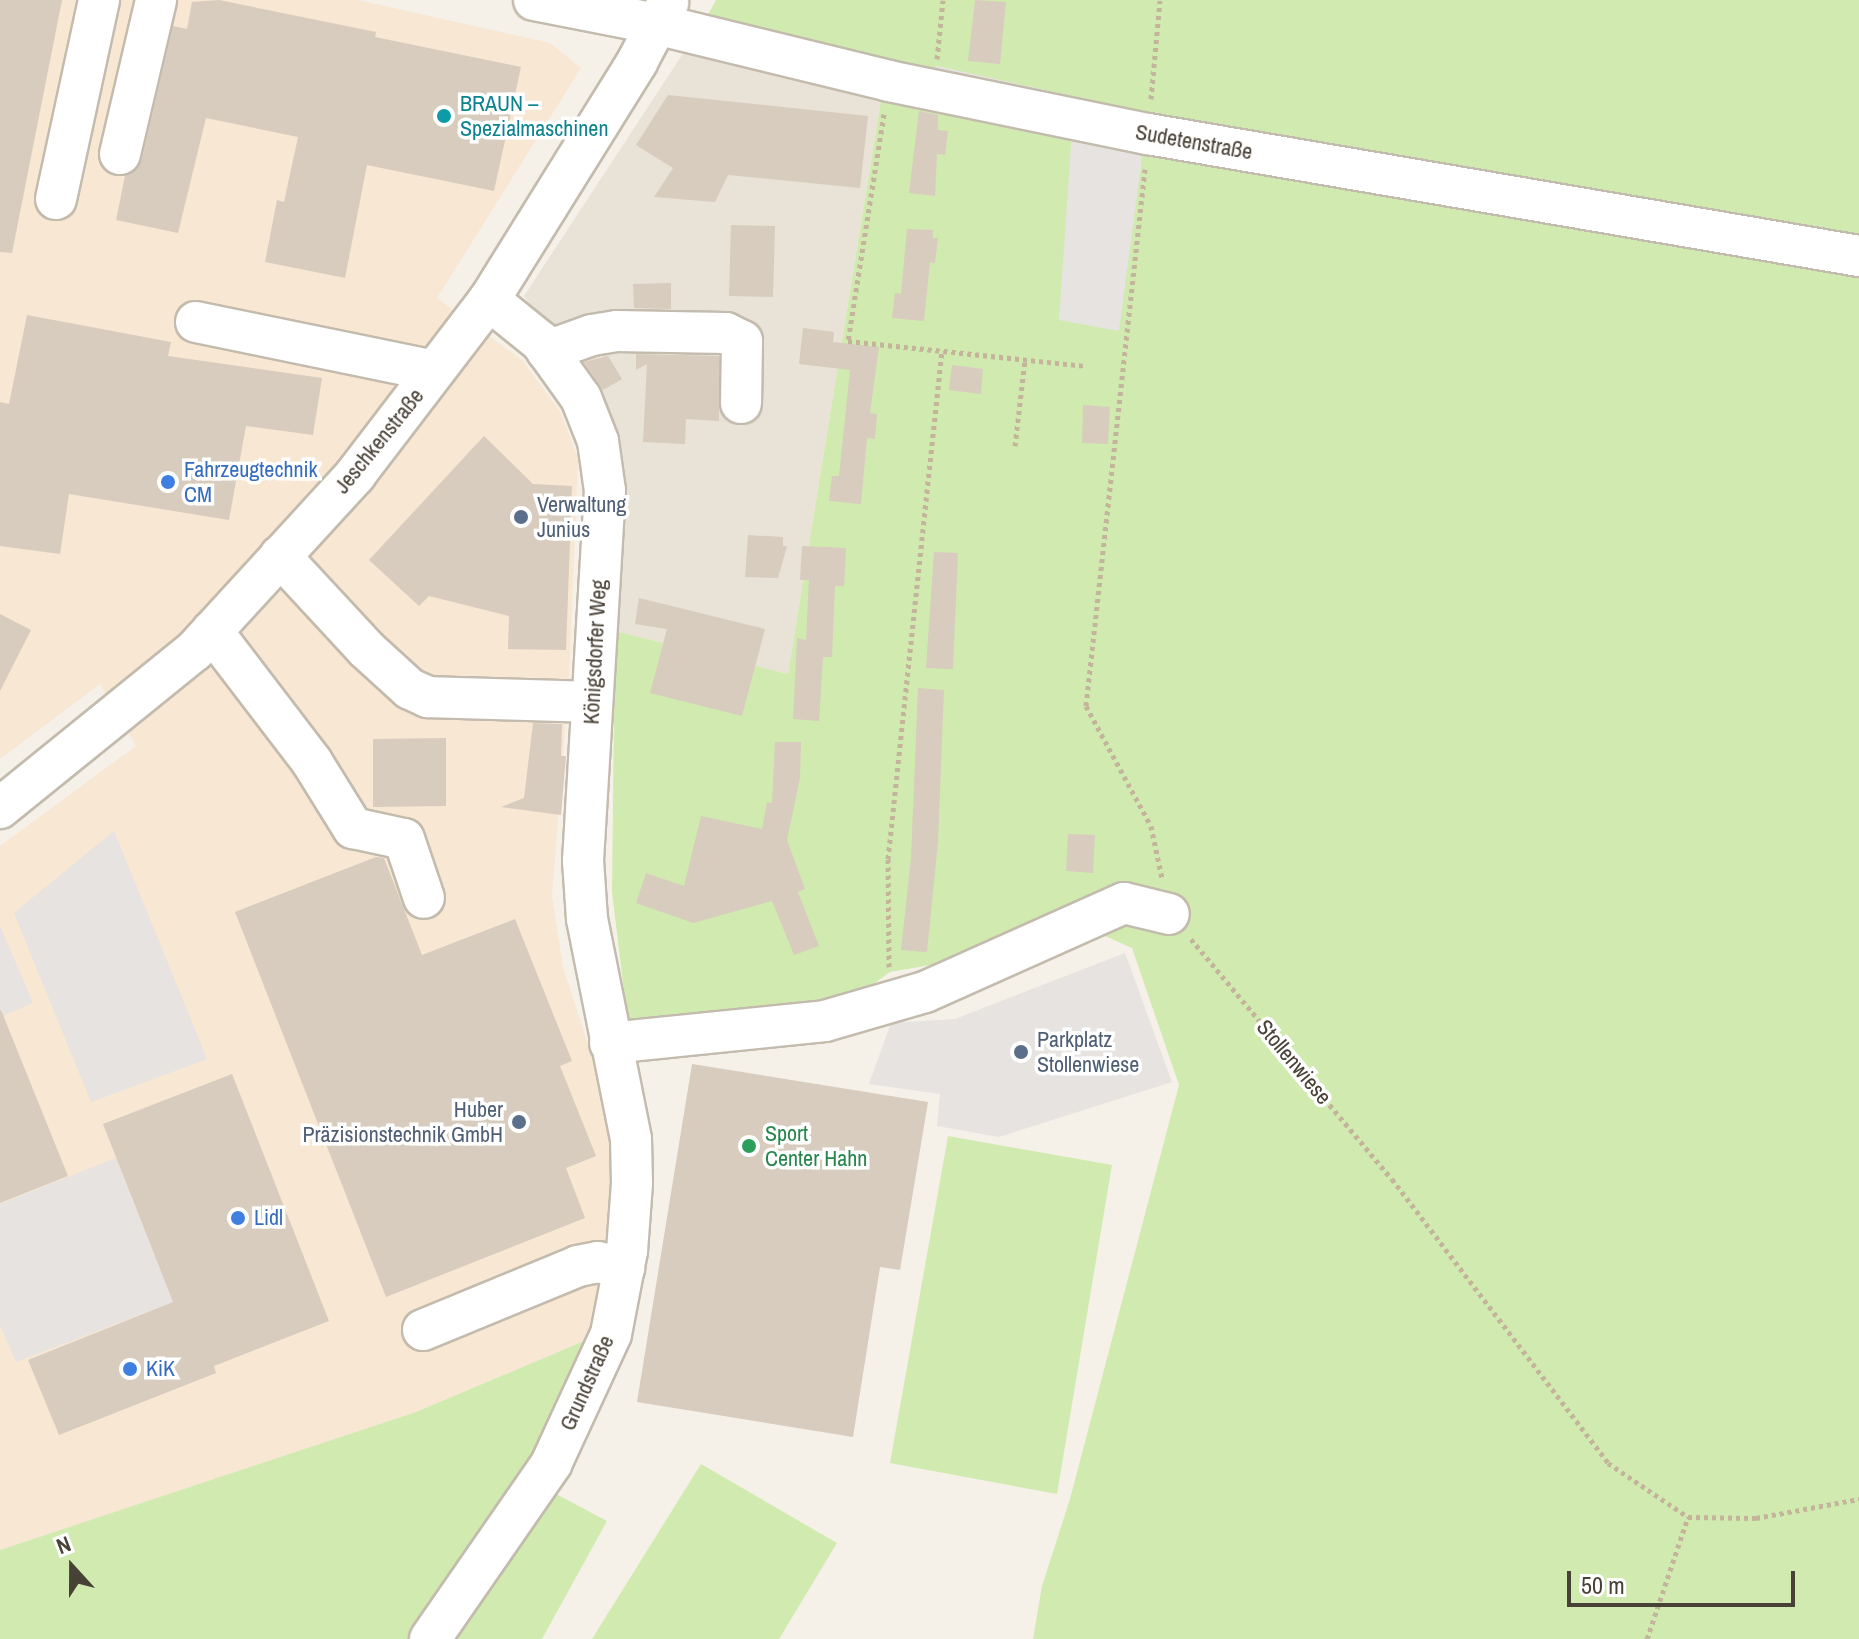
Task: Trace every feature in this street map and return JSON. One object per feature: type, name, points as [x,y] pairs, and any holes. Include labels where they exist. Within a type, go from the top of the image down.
[{"type":"street","points":[[56,199],[99,0]]},
{"type":"street","points":[[120,154],[156,0]]},
{"type":"street","name":"Sudetenstraße","points":[[534,0],[663,12],[889,81],[1148,134],[1859,256]]},
{"type":"street","name":"Jeschkenstraße","points":[[0,808],[194,651],[355,475],[489,300],[637,62],[663,12]]},
{"type":"street","name":"Königsdorfer Weg","points":[[489,300],[547,351],[581,398],[598,441],[605,491],[583,861],[587,919],[610,1043]]},
{"type":"street","points":[[196,322],[434,371]]},
{"type":"street","points":[[547,351],[592,335],[617,331],[726,333],[742,341],[741,403]]},
{"type":"street","points":[[280,556],[366,649],[410,689],[428,697],[592,702]]},
{"type":"street","points":[[212,631],[312,762],[353,828],[404,839],[424,898]]},
{"type":"street","points":[[610,1043],[825,1021],[925,992],[1124,903],[1169,914]]},
{"type":"street","name":"Grundstraße","points":[[430,1639],[551,1464],[611,1334],[624,1268],[632,1183],[631,1139],[610,1043]]},
{"type":"street","points":[[423,1330],[578,1266],[598,1262],[624,1268]]},
{"type":"path","points":[[934,91],[943,0]]},
{"type":"path","points":[[1160,0],[1086,706],[1151,826],[1169,914]]},
{"type":"path","points":[[889,81],[848,341],[1085,366]]},
{"type":"path","points":[[885,1003],[889,972],[888,859],[942,350]]},
{"type":"path","points":[[1015,446],[1025,359]]},
{"type":"path","name":"Stollenwiese","points":[[1169,914],[1392,1179],[1608,1463],[1688,1517]]},
{"type":"path","points":[[1647,1639],[1688,1517],[1756,1518],[1859,1499]]},
{"type":"shaded area","points":[[0,0],[358,0],[550,43],[581,68],[437,298],[522,360],[560,411],[578,458],[569,678],[552,896],[563,967],[606,1100],[615,1174],[596,1336],[416,1412],[0,1550],[0,846],[136,746],[100,684],[0,759]]},
{"type":"shaded area","points":[[705,20],[886,68],[788,674],[615,631],[600,402],[524,296]]},
{"type":"shaded area","points":[[937,66],[1148,113],[1119,331],[1059,320],[1072,130],[922,76]]},
{"type":"shaded area","points":[[114,831],[207,1059],[91,1102],[14,913]]},
{"type":"shaded area","points":[[0,926],[33,1003],[0,1017]]},
{"type":"shaded area","name":"Parkplatz Stollenwiese","points":[[1125,953],[1172,1082],[999,1137],[937,1126],[940,1094],[869,1084],[891,1023],[955,1019]]},
{"type":"shaded area","points":[[116,1158],[168,1290],[186,1297],[16,1362],[0,1325],[0,1204]]},
{"type":"green space","points":[[716,0],[1859,0],[1859,1639],[1033,1639],[1042,1586],[1070,1499],[1179,1085],[1132,948],[1103,935],[890,972],[847,1003],[628,1024],[612,892],[615,631],[788,674],[886,69],[705,20]]},
{"type":"green space","points":[[948,1136],[1112,1165],[1057,1494],[890,1463]]},
{"type":"green space","points":[[596,1336],[526,1478],[607,1521],[542,1639],[0,1639],[0,1550],[416,1412]]},
{"type":"green space","points":[[701,1464],[837,1543],[779,1639],[592,1639]]},
{"type":"building","points":[[0,0],[62,0],[12,253],[0,252]]},
{"type":"building","points":[[219,0],[376,32],[375,37],[521,67],[494,191],[367,165],[345,278],[265,262],[277,200],[284,202],[298,137],[206,118],[178,233],[116,220],[125,176],[136,170],[142,159],[173,26],[187,29],[192,2]]},
{"type":"building","points":[[975,0],[1006,2],[1000,64],[968,61]]},
{"type":"building","points":[[668,95],[868,116],[860,188],[728,175],[715,202],[654,197],[673,168],[636,145]]},
{"type":"building","points":[[919,111],[938,115],[938,130],[948,131],[945,155],[937,154],[935,196],[909,193]]},
{"type":"building","points":[[731,225],[775,226],[773,297],[729,296]]},
{"type":"building","points":[[907,229],[933,230],[933,238],[938,238],[935,263],[930,262],[924,321],[892,318],[895,293],[901,294]]},
{"type":"building","points":[[671,283],[671,309],[634,308],[633,284]]},
{"type":"building","points":[[27,315],[171,342],[168,356],[322,378],[313,435],[246,426],[229,520],[69,494],[60,554],[0,546],[0,402],[9,404]]},
{"type":"building","points":[[803,328],[834,332],[833,342],[879,347],[870,413],[877,414],[875,439],[867,438],[861,504],[829,501],[832,476],[839,476],[850,370],[799,364]]},
{"type":"building","points":[[636,354],[719,356],[719,421],[686,419],[685,444],[643,442],[647,364],[636,370]]},
{"type":"building","points":[[608,356],[622,379],[603,390],[584,362]]},
{"type":"building","points":[[952,365],[983,369],[981,394],[949,390]]},
{"type":"building","points":[[1083,405],[1110,407],[1108,444],[1082,443]]},
{"type":"building","points":[[484,436],[533,484],[572,486],[566,650],[508,649],[509,616],[429,596],[419,606],[369,560]]},
{"type":"building","points":[[748,535],[783,537],[783,546],[787,546],[778,578],[745,577]]},
{"type":"building","points":[[802,546],[846,548],[844,586],[835,586],[832,657],[823,657],[819,721],[793,719],[797,638],[806,640],[809,580],[800,580]]},
{"type":"building","points":[[934,552],[958,553],[953,669],[926,668]]},
{"type":"building","points":[[639,598],[765,629],[742,716],[650,693],[667,629],[635,624]]},
{"type":"building","points":[[0,614],[31,630],[0,691]]},
{"type":"building","points":[[918,688],[944,690],[938,842],[927,952],[901,950],[911,858]]},
{"type":"building","points":[[533,723],[562,724],[561,756],[566,756],[561,815],[501,807],[524,798]]},
{"type":"building","points":[[446,738],[446,806],[373,807],[373,739]]},
{"type":"building","points":[[775,742],[801,742],[800,778],[787,840],[805,889],[798,892],[819,946],[794,955],[772,901],[693,923],[636,903],[646,873],[684,886],[701,816],[762,829],[767,802],[772,803]]},
{"type":"building","points":[[1068,834],[1095,835],[1093,873],[1066,871]]},
{"type":"building","points":[[376,857],[384,858],[422,955],[515,919],[572,1061],[560,1066],[596,1156],[566,1168],[585,1218],[386,1297],[235,912]]},
{"type":"building","points":[[0,1011],[68,1176],[0,1203]]},
{"type":"building","points":[[692,1064],[928,1102],[900,1270],[880,1267],[853,1437],[637,1402]]},
{"type":"building","points":[[232,1074],[329,1321],[214,1366],[216,1373],[59,1435],[28,1360],[173,1302],[103,1124]]},
{"type":"place","name":"BRAUN – Spezialmaschinen","points":[[444,116]]},
{"type":"place","name":"Fahrzeugtechnik CM","points":[[168,482]]},
{"type":"place","name":"Verwaltung Junius","points":[[521,517]]},
{"type":"place","name":"Parkplatz Stollenwiese","points":[[1021,1052]]},
{"type":"place","name":"Huber Präzisionstechnik GmbH","points":[[519,1122]]},
{"type":"place","name":"Sport Center Hahn","points":[[749,1146]]},
{"type":"place","name":"Lidl","points":[[238,1218]]},
{"type":"place","name":"KiK","points":[[130,1369]]}]
